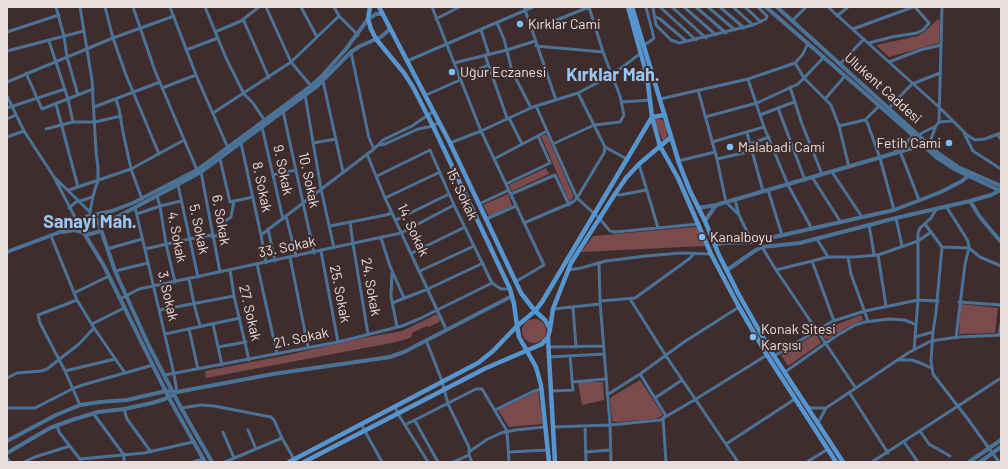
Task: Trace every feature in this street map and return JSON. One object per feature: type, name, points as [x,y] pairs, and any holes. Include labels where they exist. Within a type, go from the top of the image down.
[{"type":"main road","points":[[370,7],[368,19],[371,29],[376,39],[404,73],[433,126],[510,290],[516,312],[516,326],[519,337],[538,372],[542,389],[549,462]]},
{"type":"main road","points":[[379,7],[450,142],[521,293],[535,311],[545,320],[550,329]]},
{"type":"main road","points":[[628,7],[647,76],[652,117],[660,146],[678,178],[712,254],[739,307],[767,355],[828,449],[834,461]]},
{"type":"main road","points":[[632,7],[678,161],[715,245],[739,295],[774,356],[843,462]]},
{"type":"main road","points":[[652,117],[665,115]]},
{"type":"main road","points":[[288,462],[483,360],[493,352],[516,326],[535,311],[542,302],[652,117]]},
{"type":"main road","points":[[555,462],[548,347],[548,337],[553,309],[568,270],[615,194],[626,178],[639,164],[671,137]]},
{"type":"main road","points":[[304,462],[486,368],[542,344],[548,337]]},
{"type":"street","points":[[56,7],[64,36],[67,57],[78,95]]},
{"type":"street","points":[[80,7],[93,89],[98,168],[98,180],[93,196],[91,213]]},
{"type":"street","points":[[105,7],[113,38],[158,154]]},
{"type":"street","name":"6. Sokak","points":[[133,7],[162,88],[199,171],[220,272]]},
{"type":"street","points":[[170,7],[196,75],[214,113],[228,148]]},
{"type":"street","points":[[204,7],[226,58],[244,94],[266,120]]},
{"type":"street","points":[[215,32],[244,19],[259,7]]},
{"type":"street","points":[[266,7],[291,62],[311,86]]},
{"type":"street","points":[[301,7],[317,37]]},
{"type":"street","points":[[334,7],[339,16],[358,35]]},
{"type":"street","points":[[432,7],[481,131],[544,265],[516,282]]},
{"type":"street","points":[[436,19],[459,7]]},
{"type":"street","points":[[407,61],[497,23],[524,9],[533,7]]},
{"type":"street","points":[[532,30],[589,7],[603,52],[622,102],[624,115],[620,122],[594,125],[553,144]]},
{"type":"street","points":[[644,45],[654,38],[646,7]]},
{"type":"street","points":[[653,7],[656,17],[656,25],[671,40],[679,43],[753,26],[766,19],[767,16],[758,7]]},
{"type":"street","points":[[660,7],[696,40]]},
{"type":"street","points":[[672,7],[706,38]]},
{"type":"street","points":[[684,7],[716,35]]},
{"type":"street","points":[[696,7],[726,33]]},
{"type":"street","points":[[708,7],[735,30]]},
{"type":"street","points":[[720,7],[744,28]]},
{"type":"street","points":[[733,7],[753,26]]},
{"type":"street","points":[[745,7],[761,22]]},
{"type":"street","points":[[766,7],[879,106],[916,136],[936,157],[968,176],[1001,188]]},
{"type":"street","name":"Ulukent Caddesi","points":[[777,7],[889,108],[916,136],[929,144],[938,154],[958,167],[1001,188]]},
{"type":"street","points":[[792,21],[806,7]]},
{"type":"street","points":[[828,7],[940,108],[963,131],[975,140],[985,139],[1001,133]]},
{"type":"street","points":[[837,16],[848,7]]},
{"type":"street","points":[[853,29],[914,7],[929,23],[923,30],[917,33],[868,43]]},
{"type":"street","points":[[929,144],[938,124],[940,108],[942,7]]},
{"type":"street","points":[[524,9],[556,100]]},
{"type":"street","points":[[60,232],[74,230],[94,234],[98,232],[106,223],[178,185],[199,171],[311,86],[358,35],[368,19],[376,14],[382,14]]},
{"type":"street","points":[[7,32],[59,15]]},
{"type":"street","points":[[7,82],[87,48],[174,16]]},
{"type":"street","points":[[214,113],[291,62],[339,16]]},
{"type":"street","points":[[656,17],[665,22],[686,41]]},
{"type":"street","points":[[244,19],[269,78]]},
{"type":"street","points":[[497,23],[504,39],[512,71],[531,108]]},
{"type":"street","points":[[7,252],[60,232],[78,223],[91,213],[123,207],[142,199],[220,159],[323,81],[350,52],[384,35],[390,29]]},
{"type":"street","points":[[481,30],[488,66],[508,118],[522,144]]},
{"type":"street","points":[[7,51],[84,31]]},
{"type":"street","points":[[186,50],[218,38]]},
{"type":"street","points":[[840,64],[864,39]]},
{"type":"street","points":[[49,41],[68,99],[73,122]]},
{"type":"street","points":[[454,64],[535,41]]},
{"type":"street","points":[[660,99],[748,79],[795,63],[803,54],[808,43]]},
{"type":"street","points":[[889,62],[920,50],[941,45]]},
{"type":"street","points":[[536,46],[603,52]]},
{"type":"street","points":[[350,52],[369,138],[374,149]]},
{"type":"street","points":[[450,142],[481,131],[536,106],[578,93],[612,75],[641,53]]},
{"type":"street","points":[[705,117],[757,103],[798,84],[824,57]]},
{"type":"street","points":[[795,63],[804,78],[831,105],[839,126],[849,167]]},
{"type":"street","points":[[426,95],[488,66]]},
{"type":"street","points":[[26,73],[36,99],[42,109],[93,89]]},
{"type":"street","points":[[889,108],[912,84],[940,73]]},
{"type":"street","points":[[162,88],[196,75]]},
{"type":"street","points":[[825,99],[845,76]]},
{"type":"street","points":[[748,79],[764,127],[788,185],[812,229]]},
{"type":"street","points":[[323,81],[343,172]]},
{"type":"street","points":[[94,107],[160,82]]},
{"type":"street","points":[[790,87],[794,102],[822,174]]},
{"type":"street","points":[[7,108],[65,89]]},
{"type":"street","points":[[698,90],[717,159],[726,202],[739,215]]},
{"type":"street","points":[[524,223],[569,205],[577,198],[604,154],[605,147],[578,93]]},
{"type":"street","points":[[305,95],[321,189],[334,248]]},
{"type":"street","points":[[7,96],[24,131],[54,177],[69,208],[99,257],[169,398],[204,461],[194,462]]},
{"type":"street","points":[[116,99],[121,116],[122,132],[131,169],[142,199]]},
{"type":"street","points":[[622,102],[651,100]]},
{"type":"street","points":[[760,115],[794,102]]},
{"type":"street","points":[[56,104],[78,187]]},
{"type":"street","points":[[536,106],[577,198],[599,218],[607,229],[612,232],[699,224]]},
{"type":"street","points":[[839,126],[865,120],[879,106]]},
{"type":"street","points":[[778,108],[805,180]]},
{"type":"street","name":"10. Sokak","points":[[283,111],[314,252]]},
{"type":"street","points":[[261,235],[374,149],[383,140],[412,126],[434,111]]},
{"type":"street","points":[[7,119],[16,115]]},
{"type":"street","points":[[46,130],[73,122],[95,122],[121,116]]},
{"type":"street","points":[[865,120],[880,158],[894,210]]},
{"type":"street","points":[[893,154],[916,136],[938,124],[952,121]]},
{"type":"street","points":[[379,145],[385,144],[418,129],[433,126],[439,122]]},
{"type":"street","name":"9. Sokak","points":[[262,126],[283,219]]},
{"type":"street","points":[[712,142],[764,127]]},
{"type":"street","points":[[7,137],[24,131]]},
{"type":"street","points":[[494,159],[547,131]]},
{"type":"street","points":[[963,131],[973,151],[1001,169]]},
{"type":"street","points":[[747,133],[763,192]]},
{"type":"street","points":[[997,134],[1001,139]]},
{"type":"street","points":[[506,184],[550,164],[538,136]]},
{"type":"street","points":[[750,144],[769,137]]},
{"type":"street","points":[[313,143],[336,139]]},
{"type":"street","points":[[68,190],[131,169],[184,140]]},
{"type":"street","name":"8. Sokak","points":[[241,143],[266,262]]},
{"type":"street","points":[[698,208],[716,206],[923,145]]},
{"type":"street","points":[[605,147],[627,159]]},
{"type":"street","name":"15. Sokak","points":[[377,176],[430,150],[454,205],[492,283]]},
{"type":"street","points":[[717,159],[752,151]]},
{"type":"street","points":[[678,161],[715,152]]},
{"type":"street","points":[[900,152],[919,200]]},
{"type":"street","name":"14. Sokak","points":[[367,154],[385,198],[412,253],[446,329]]},
{"type":"street","points":[[220,159],[230,202],[253,197]]},
{"type":"street","points":[[639,164],[658,228]]},
{"type":"street","points":[[273,175],[296,170]]},
{"type":"street","points":[[385,198],[440,172]]},
{"type":"street","points":[[832,172],[862,217]]},
{"type":"street","points":[[511,194],[555,175],[569,205]]},
{"type":"street","points":[[715,245],[722,243],[752,242],[894,210],[941,192],[962,181],[968,176]]},
{"type":"street","points":[[54,177],[98,221],[115,271],[126,296],[181,408],[212,462]]},
{"type":"street","points":[[812,177],[840,221]]},
{"type":"street","name":"5. Sokak","points":[[178,185],[198,277]]},
{"type":"street","points":[[727,270],[762,247],[800,243],[817,239],[896,218],[970,201],[991,195],[1001,188]]},
{"type":"street","points":[[479,204],[509,190]]},
{"type":"street","points":[[615,194],[620,195],[646,190]]},
{"type":"street","points":[[768,190],[782,235]]},
{"type":"street","points":[[396,220],[449,194]]},
{"type":"street","points":[[69,208],[74,203],[93,196]]},
{"type":"street","name":"4. Sokak","points":[[157,196],[175,282]]},
{"type":"street","points":[[735,200],[739,215],[752,242]]},
{"type":"street","points":[[137,214],[181,201]]},
{"type":"street","points":[[145,249],[189,239],[222,234],[221,224],[230,217],[234,201]]},
{"type":"street","points":[[970,201],[980,217],[1001,242]]},
{"type":"street","name":"33. Sokak","points":[[120,299],[139,290],[154,286],[401,233],[454,205]]},
{"type":"street","points":[[486,219],[516,206]]},
{"type":"street","points":[[705,221],[716,206]]},
{"type":"street","points":[[946,206],[968,241],[969,248],[959,302],[956,338]]},
{"type":"street","name":"3. Sokak","points":[[135,207],[174,374],[174,392]]},
{"type":"street","points":[[914,350],[918,300],[918,233],[920,228],[926,224],[937,208]]},
{"type":"street","points":[[330,226],[392,213]]},
{"type":"street","points":[[286,216],[296,256]]},
{"type":"street","points":[[896,218],[902,246]]},
{"type":"street","name":"24. Sokak","points":[[350,222],[368,334]]},
{"type":"street","points":[[926,224],[942,247],[938,301],[933,332],[933,374],[999,462]]},
{"type":"street","points":[[869,226],[886,306]]},
{"type":"street","points":[[412,253],[465,227]]},
{"type":"street","points":[[268,229],[275,261]]},
{"type":"street","points":[[776,270],[828,256],[848,257],[876,254],[918,241],[931,232]]},
{"type":"street","points":[[51,236],[77,300],[124,373]]},
{"type":"street","points":[[381,238],[392,272],[404,298]]},
{"type":"street","points":[[817,239],[828,256]]},
{"type":"street","points":[[107,249],[142,240]]},
{"type":"street","points":[[420,271],[474,246]]},
{"type":"street","points":[[762,247],[855,388]]},
{"type":"street","points":[[942,247],[969,248],[980,257],[1001,266]]},
{"type":"street","name":"25. Sokak","points":[[321,251],[338,342]]},
{"type":"street","points":[[553,309],[635,298],[695,253]]},
{"type":"street","points":[[568,270],[599,263],[661,254],[712,254]]},
{"type":"street","points":[[290,257],[308,347]]},
{"type":"street","points":[[848,257],[851,274],[868,322]]},
{"type":"street","points":[[812,261],[834,320]]},
{"type":"street","points":[[115,271],[148,262]]},
{"type":"street","points":[[392,303],[428,289],[483,263]]},
{"type":"street","points":[[599,263],[600,302],[610,425],[611,462]]},
{"type":"street","points":[[257,264],[277,354]]},
{"type":"street","name":"27. Sokak","points":[[230,270],[234,296],[249,360]]},
{"type":"street","points":[[392,272],[391,296],[397,328]]},
{"type":"street","points":[[74,293],[109,276]]},
{"type":"street","points":[[189,279],[200,326]]},
{"type":"street","points":[[492,283],[501,289],[510,290]]},
{"type":"street","name":"21. Sokak","points":[[164,375],[249,360],[338,342],[397,328],[420,319],[492,283]]},
{"type":"street","points":[[160,310],[234,296]]},
{"type":"street","points":[[7,441],[56,415],[80,406],[100,402],[127,400],[166,391],[174,392],[273,374],[390,357],[404,352],[512,296]]},
{"type":"street","points":[[630,298],[666,356],[738,462]]},
{"type":"street","points":[[77,300],[38,315],[40,323],[74,388],[80,406]]},
{"type":"street","points":[[774,356],[834,320],[886,306],[918,300],[938,301]]},
{"type":"street","points":[[959,302],[1001,305]]},
{"type":"street","points":[[573,307],[576,347]]},
{"type":"street","points":[[607,395],[640,374],[684,342],[739,307]]},
{"type":"street","points":[[92,324],[124,308]]},
{"type":"street","points":[[165,334],[240,318]]},
{"type":"street","points":[[785,372],[848,328],[855,325],[896,319],[910,322],[916,326]]},
{"type":"street","points":[[213,324],[222,365]]},
{"type":"street","points":[[818,423],[826,408],[914,350],[933,341],[1000,335],[1001,326]]},
{"type":"street","points":[[7,378],[12,374],[17,373],[44,371],[79,344],[94,328]]},
{"type":"street","points":[[189,329],[198,369]]},
{"type":"street","points":[[915,337],[933,332]]},
{"type":"street","points":[[426,340],[442,381],[448,404],[469,447],[469,454],[472,462]]},
{"type":"street","points":[[218,347],[246,342]]},
{"type":"street","points":[[548,347],[604,346]]},
{"type":"street","points":[[549,357],[604,354]]},
{"type":"street","points":[[553,427],[610,425],[660,420],[767,355]]},
{"type":"street","points":[[551,390],[573,390],[570,356]]},
{"type":"street","points":[[65,371],[115,359]]},
{"type":"street","points":[[897,360],[912,360],[932,368]]},
{"type":"street","points":[[7,408],[36,408],[74,388],[93,381],[153,365]]},
{"type":"street","points":[[640,374],[665,417],[666,462]]},
{"type":"street","points":[[872,462],[1001,378]]},
{"type":"street","points":[[573,382],[606,379]]},
{"type":"street","points":[[655,398],[682,380]]},
{"type":"street","points":[[405,426],[480,388],[483,389],[507,431],[509,462]]},
{"type":"street","points":[[495,410],[534,391],[542,389]]},
{"type":"street","points":[[7,454],[57,425],[93,413],[124,409],[152,403],[169,398],[174,392]]},
{"type":"street","points":[[849,392],[888,453]]},
{"type":"street","points":[[726,444],[795,399]]},
{"type":"street","points":[[181,408],[201,405],[214,406],[270,417],[276,422],[282,438],[294,459]]},
{"type":"street","points":[[395,406],[405,426],[428,462]]},
{"type":"street","points":[[807,406],[813,408],[826,408]]},
{"type":"street","points":[[124,409],[127,418],[150,452]]},
{"type":"street","points":[[93,413],[124,455],[124,462]]},
{"type":"street","points":[[415,421],[438,462]]},
{"type":"street","points":[[361,424],[381,461],[377,462]]},
{"type":"street","points":[[57,425],[59,432],[81,461],[150,452],[193,442]]},
{"type":"street","points":[[585,426],[586,462]]},
{"type":"street","points":[[453,462],[469,454],[486,440],[507,431],[546,427]]},
{"type":"street","points":[[248,430],[256,449]]},
{"type":"street","points":[[920,431],[929,444],[950,456]]},
{"type":"street","points":[[223,432],[234,458]]},
{"type":"street","points":[[225,462],[282,438]]},
{"type":"street","points":[[970,462],[1001,440]]},
{"type":"street","points":[[904,442],[918,462]]},
{"type":"street","points":[[24,462],[70,446]]},
{"type":"street","points":[[980,462],[1001,447]]},
{"type":"street","points":[[422,452],[430,448]]},
{"type":"street","points":[[807,462],[828,449]]},
{"type":"street","points":[[509,452],[548,450]]},
{"type":"street","points":[[585,452],[610,450]]},
{"type":"street","points":[[7,458],[10,462]]},
{"type":"shaded area","points":[[938,19],[940,20],[939,43],[889,57],[876,45],[918,36]]},
{"type":"shaded area","points":[[656,118],[663,120],[666,126],[667,134],[663,141],[657,127],[655,120]]},
{"type":"shaded area","points":[[547,135],[573,195],[573,198],[570,201],[541,136]]},
{"type":"shaded area","points":[[546,168],[549,174],[512,191],[509,185]]},
{"type":"shaded area","points":[[508,194],[512,206],[489,216],[483,205]]},
{"type":"shaded area","points":[[697,227],[705,246],[581,252],[593,236]]},
{"type":"shaded area","points":[[961,304],[998,308],[995,333],[959,334]]},
{"type":"shaded area","points":[[437,314],[440,318],[439,322],[413,332],[411,337],[407,339],[206,378],[205,371],[402,331]]},
{"type":"shaded area","points":[[861,315],[863,320],[849,326],[828,339],[824,338],[821,333],[833,326]]},
{"type":"shaded area","points":[[534,319],[543,322],[546,331],[543,340],[534,343],[525,340],[522,331],[525,322]]},
{"type":"shaded area","points":[[816,334],[821,343],[788,366],[781,355]]},
{"type":"shaded area","points":[[640,380],[663,415],[655,419],[612,421],[611,397]]},
{"type":"shaded area","points":[[603,382],[604,400],[582,405],[578,383]]},
{"type":"shaded area","points":[[538,391],[543,424],[509,427],[498,410]]},
{"type":"place","name":"Kırklar Cami","points":[[520,24]]},
{"type":"place","name":"Uğur Eczanesi","points":[[452,72]]},
{"type":"place","name":"Fetih Cami","points":[[949,143]]},
{"type":"place","name":"Malabadi Cami","points":[[730,147]]},
{"type":"place","name":"Kanalboyu","points":[[702,237]]},
{"type":"place","name":"Konak Sitesi Karşısı","points":[[753,337]]},
{"type":"district","name":"Kırklar Mah.","points":[[613,75]]},
{"type":"district","name":"Sanayi Mah.","points":[[90,222]]}]
